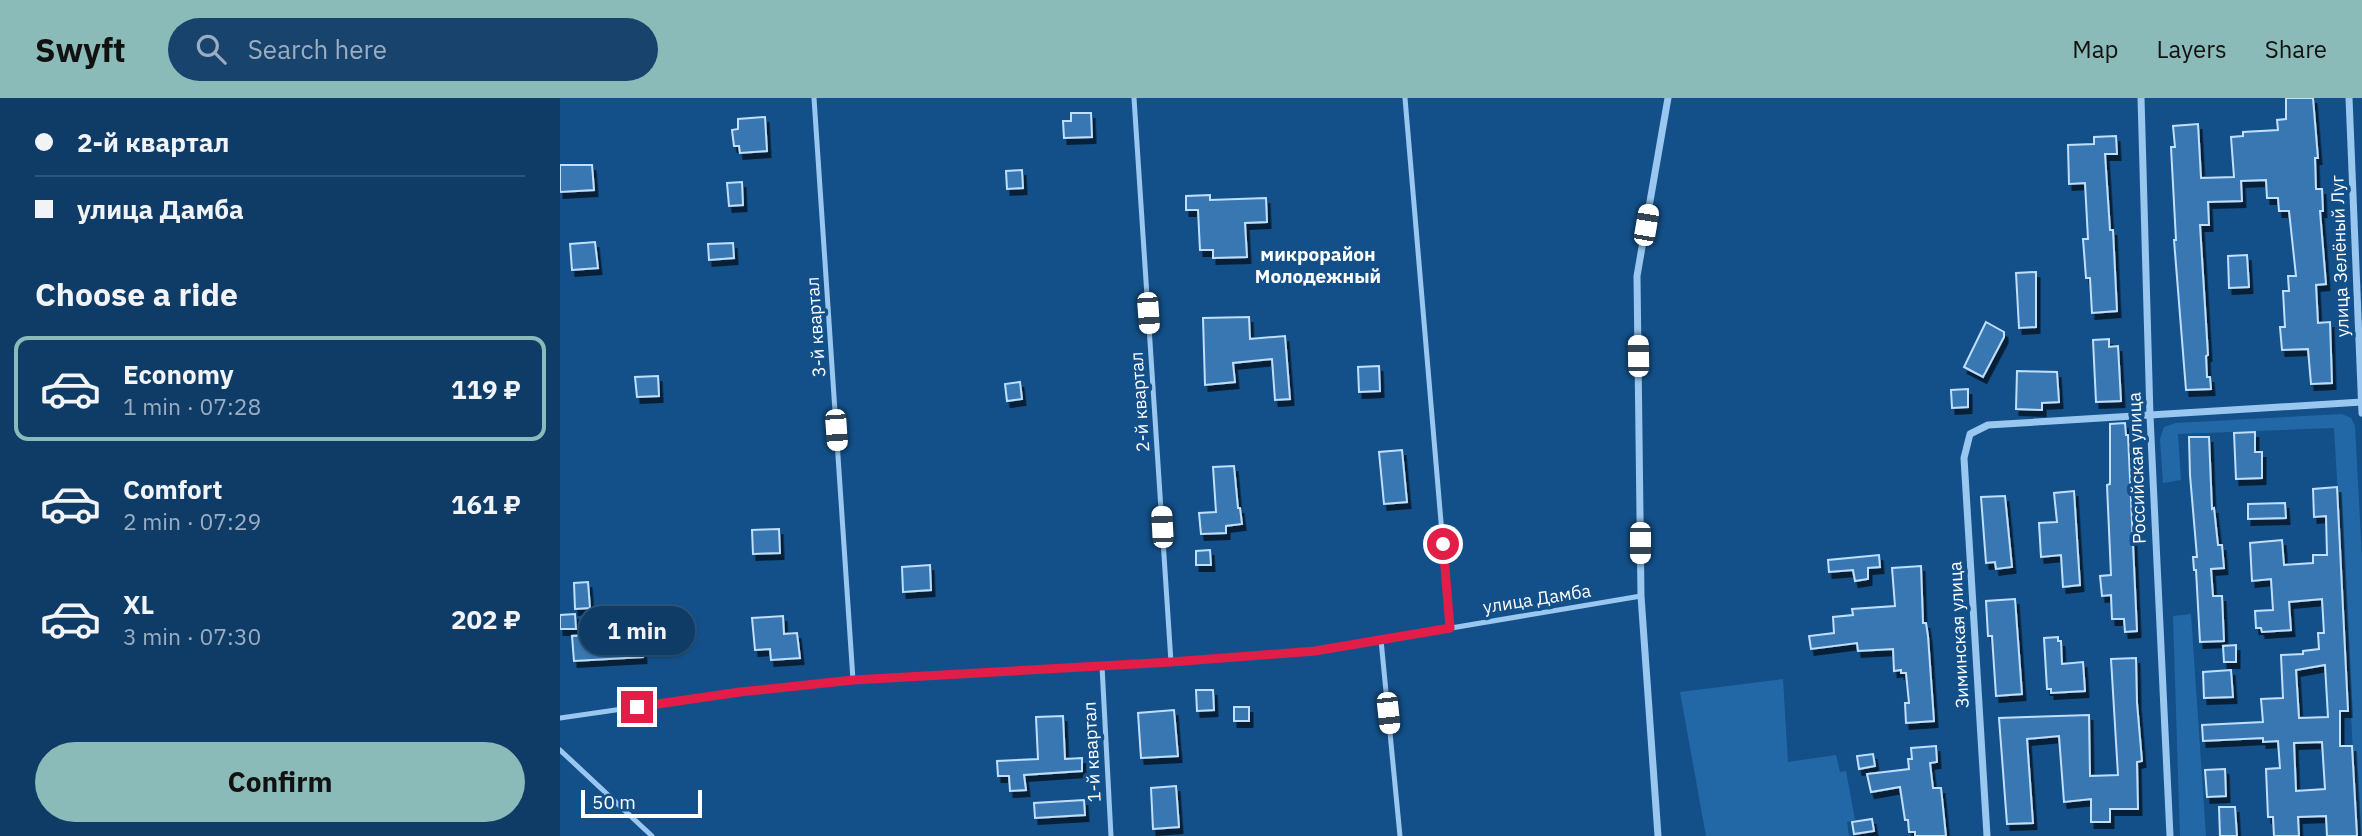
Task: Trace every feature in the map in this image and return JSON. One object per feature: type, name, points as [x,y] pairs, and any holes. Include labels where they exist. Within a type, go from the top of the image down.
[{"type":"street","points":[[1658,836],[1641,596],[1637,276],[1668,98]]},
{"type":"street","name":"Российская улица","points":[[2141,98],[2150,416],[2170,836]]},
{"type":"street","name":"улица Зелёный Луг","points":[[2349,98],[2362,413]]},
{"type":"street","points":[[2150,416],[2362,402]]},
{"type":"street","name":"Зиминская улица","points":[[1987,836],[1964,458],[1970,434],[1988,425],[2150,416]]},
{"type":"lane","name":"3-й квартал","points":[[814,98],[853,680]]},
{"type":"lane","name":"2-й квартал","points":[[1134,98],[1171,662]]},
{"type":"lane","points":[[1405,98],[1450,628]]},
{"type":"lane","name":"улица Дамба","points":[[560,718],[740,692],[853,680],[1315,651],[1641,596]]},
{"type":"lane","points":[[1381,640],[1400,836]]},
{"type":"lane","name":"1-й квартал","points":[[1102,666],[1111,836]]},
{"type":"lane","points":[[560,750],[652,836]]},
{"type":"shaded area","points":[[2342,414],[2351,418],[2355,426],[2362,558],[2362,836],[2358,836],[2334,428],[2178,434],[2181,480],[2163,483],[2160,439],[2164,427],[2176,423]]},
{"type":"shaded area","points":[[2191,614],[2206,836],[2180,836],[2173,616]]},
{"type":"shaded area","points":[[1783,679],[1788,762],[1836,755],[1840,772],[1846,771],[1855,820],[1847,822],[1849,836],[1706,836],[1680,692]]},
{"type":"building","points":[[2286,98],[2313,98],[2318,158],[2315,158],[2316,189],[2322,189],[2323,211],[2320,211],[2326,284],[2316,285],[2318,323],[2330,322],[2332,383],[2311,384],[2308,349],[2282,350],[2280,327],[2285,327],[2283,291],[2289,291],[2288,276],[2296,276],[2289,211],[2279,211],[2278,198],[2267,198],[2266,180],[2241,181],[2242,201],[2208,202],[2209,225],[2200,225],[2207,377],[2210,377],[2211,389],[2186,390],[2174,240],[2171,147],[2175,147],[2173,126],[2198,124],[2201,178],[2234,177],[2231,137],[2243,136],[2243,132],[2278,130],[2277,120],[2286,119]]},
{"type":"building","points":[[1071,113],[1091,113],[1092,137],[1064,138],[1063,121],[1071,121]]},
{"type":"building","points":[[765,117],[767,151],[740,153],[739,146],[734,146],[732,130],[738,129],[738,119]]},
{"type":"building","points":[[2116,136],[2117,154],[2105,154],[2110,230],[2113,230],[2117,311],[2092,313],[2090,278],[2086,278],[2083,239],[2088,239],[2085,183],[2069,184],[2068,145],[2094,144],[2094,137]]},
{"type":"building","points":[[560,165],[592,165],[594,190],[560,192]]},
{"type":"building","points":[[1022,170],[1023,188],[1007,189],[1006,171]]},
{"type":"building","points":[[742,182],[743,205],[729,206],[727,183]]},
{"type":"building","points":[[1210,195],[1210,200],[1266,198],[1267,222],[1245,223],[1247,257],[1213,258],[1213,250],[1200,250],[1198,210],[1186,210],[1186,196]]},
{"type":"building","points":[[595,242],[598,268],[572,270],[570,244]]},
{"type":"building","points":[[733,243],[734,258],[709,260],[708,244]]},
{"type":"building","points":[[2247,255],[2249,287],[2229,288],[2228,256]]},
{"type":"building","points":[[2036,272],[2036,327],[2019,328],[2016,273]]},
{"type":"building","points":[[1249,317],[1250,339],[1285,336],[1290,399],[1275,400],[1272,359],[1233,363],[1235,382],[1205,385],[1203,318]]},
{"type":"building","points":[[1986,322],[2004,332],[2004,337],[1983,377],[1964,367]]},
{"type":"building","points":[[2109,339],[2109,347],[2118,346],[2121,401],[2096,402],[2093,340]]},
{"type":"building","points":[[1379,366],[1380,391],[1359,392],[1358,367]]},
{"type":"building","points":[[2017,371],[2057,372],[2059,402],[2042,403],[2042,410],[2016,409]]},
{"type":"building","points":[[658,376],[659,396],[637,397],[635,377]]},
{"type":"building","points":[[1020,382],[1022,399],[1007,401],[1005,384]]},
{"type":"building","points":[[1968,389],[1968,407],[1952,408],[1951,390]]},
{"type":"building","points":[[2125,423],[2128,435],[2137,631],[2125,632],[2124,619],[2112,619],[2111,595],[2102,596],[2100,576],[2111,575],[2107,485],[2110,484],[2110,424]]},
{"type":"building","points":[[2255,432],[2255,452],[2262,452],[2262,478],[2236,479],[2234,433]]},
{"type":"building","points":[[2189,437],[2209,437],[2212,509],[2214,508],[2218,545],[2222,545],[2224,568],[2211,569],[2213,596],[2222,596],[2224,641],[2200,642],[2193,557],[2197,557]]},
{"type":"building","points":[[1402,450],[1407,502],[1384,504],[1379,452]]},
{"type":"building","points":[[1234,466],[1242,524],[1226,526],[1226,533],[1201,534],[1199,513],[1216,512],[1213,467]]},
{"type":"building","points":[[2337,487],[2348,711],[2340,711],[2340,746],[2352,746],[2357,836],[2327,836],[2326,816],[2298,817],[2299,836],[2274,836],[2273,817],[2268,817],[2266,769],[2280,768],[2278,741],[2263,742],[2263,738],[2203,741],[2202,725],[2263,722],[2261,699],[2283,698],[2281,655],[2303,654],[2303,651],[2319,649],[2318,633],[2324,633],[2322,599],[2289,602],[2291,630],[2262,632],[2261,628],[2256,628],[2255,611],[2273,610],[2271,579],[2252,581],[2250,543],[2282,540],[2284,565],[2313,563],[2313,555],[2327,555],[2326,516],[2314,517],[2313,489]],"holes":[[[2325,665],[2328,717],[2299,718],[2296,670]],[[2322,742],[2325,789],[2296,791],[2294,743]]]},
{"type":"building","points":[[2074,491],[2080,585],[2063,587],[2061,555],[2041,557],[2039,523],[2057,522],[2054,493]]},
{"type":"building","points":[[2005,496],[2012,567],[1996,569],[1995,562],[1986,563],[1981,497]]},
{"type":"building","points":[[2285,503],[2286,518],[2248,519],[2248,504]]},
{"type":"building","points":[[779,529],[780,553],[753,554],[752,530]]},
{"type":"building","points":[[1210,550],[1211,565],[1196,565],[1196,551]]},
{"type":"building","points":[[1879,555],[1880,567],[1868,568],[1868,579],[1855,581],[1853,570],[1829,572],[1828,560]]},
{"type":"building","points":[[930,565],[931,590],[903,592],[902,567]]},
{"type":"building","points":[[1921,566],[1923,623],[1926,623],[1928,636],[1934,721],[1906,723],[1905,703],[1909,703],[1906,673],[1901,673],[1901,670],[1894,671],[1893,649],[1858,651],[1857,643],[1811,649],[1809,636],[1834,633],[1833,617],[1853,615],[1852,609],[1895,606],[1892,568]]},
{"type":"building","points":[[588,582],[590,608],[575,609],[574,583]]},
{"type":"building","points":[[2015,599],[2022,694],[1996,696],[1992,636],[1988,636],[1986,601]]},
{"type":"building","points":[[575,614],[576,629],[560,629],[560,615]]},
{"type":"building","points":[[783,616],[784,634],[797,633],[800,658],[771,660],[770,649],[755,650],[752,618]]},
{"type":"building","points":[[641,632],[643,657],[574,661],[572,636]]},
{"type":"building","points":[[2058,637],[2058,641],[2061,641],[2062,664],[2083,662],[2085,691],[2051,693],[2051,689],[2047,689],[2044,638]]},
{"type":"building","points":[[2236,645],[2236,662],[2224,662],[2223,646]]},
{"type":"building","points":[[2136,658],[2142,761],[2137,762],[2138,809],[2110,809],[2110,822],[2091,822],[2091,799],[2064,802],[2059,736],[2027,739],[2033,823],[2007,824],[1999,718],[2089,715],[2090,776],[2118,775],[2111,659]]},
{"type":"building","points":[[2231,670],[2233,697],[2204,698],[2203,672]]},
{"type":"building","points":[[1196,690],[1213,690],[1214,710],[1197,711]]},
{"type":"building","points":[[1234,707],[1249,707],[1249,721],[1234,721]]},
{"type":"building","points":[[1174,710],[1178,756],[1141,758],[1138,713]]},
{"type":"building","points":[[1063,716],[1065,759],[1082,758],[1082,771],[1024,775],[1026,790],[1010,791],[1009,776],[998,776],[997,761],[1038,759],[1036,717]]},
{"type":"building","points":[[1936,746],[1937,762],[1930,763],[1933,788],[1941,788],[1946,836],[1915,836],[1915,832],[1909,832],[1908,820],[1905,820],[1900,787],[1871,792],[1867,774],[1909,769],[1911,748]]},
{"type":"building","points":[[1873,754],[1875,766],[1859,769],[1857,756]]},
{"type":"building","points":[[2225,769],[2226,796],[2207,797],[2205,770]]},
{"type":"building","points":[[1176,786],[1179,827],[1153,829],[1151,788]]},
{"type":"building","points":[[1084,800],[1085,815],[1035,818],[1034,803]]},
{"type":"building","points":[[2219,807],[2235,807],[2237,836],[2220,836]]},
{"type":"building","points":[[1872,819],[1874,831],[1854,834],[1852,822]]},
{"type":"district","name":"микрорайон Молодежный","points":[[1318,265]]},
{"type":"route","points":[[637,707],[740,692],[853,680],[1315,651],[1450,628],[1443,544]]}]
